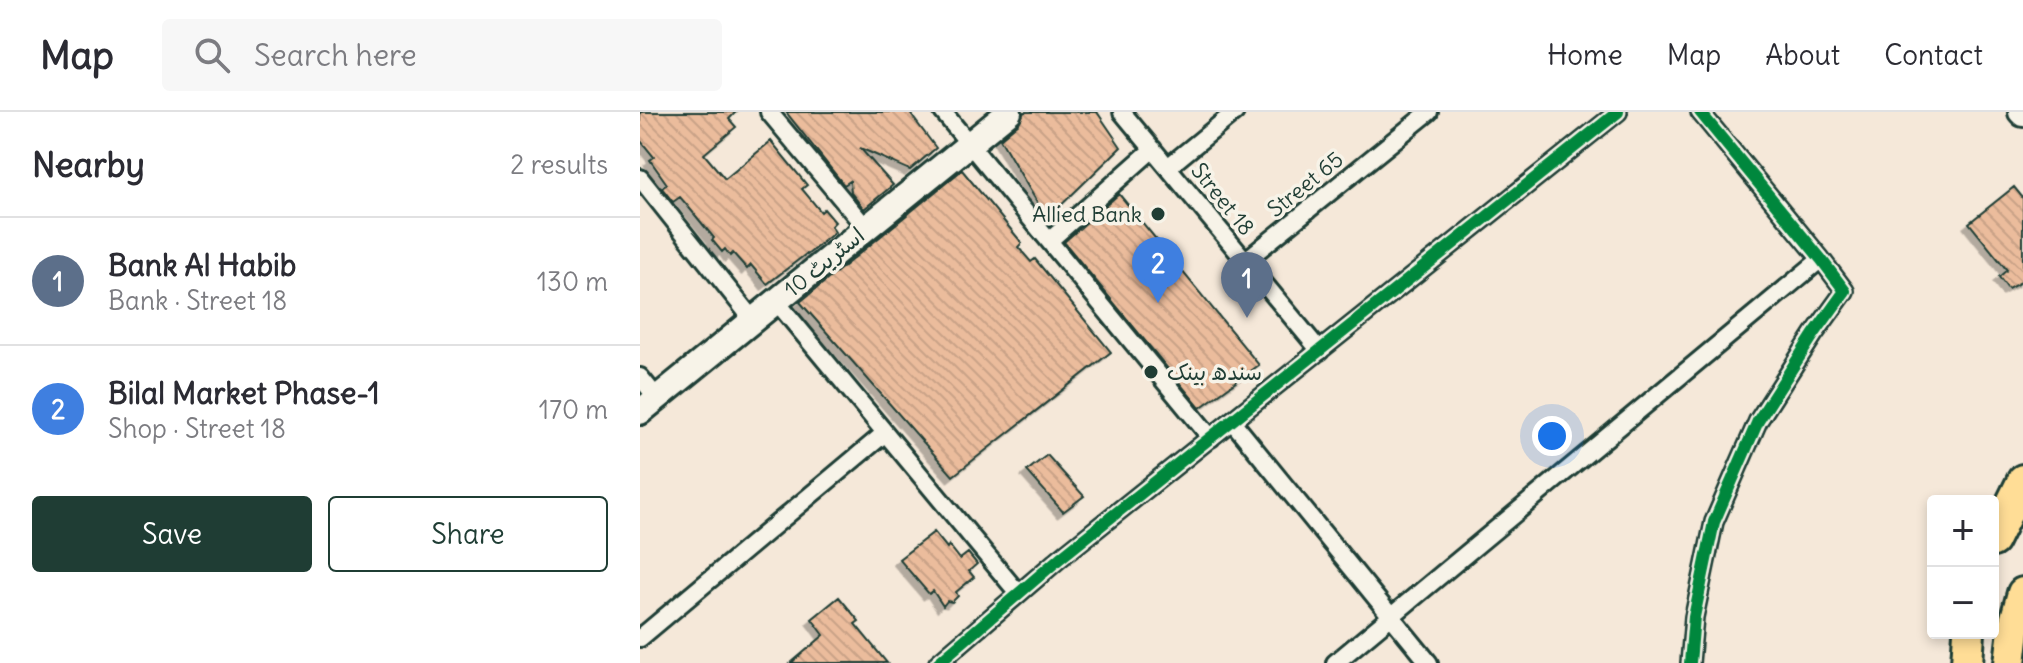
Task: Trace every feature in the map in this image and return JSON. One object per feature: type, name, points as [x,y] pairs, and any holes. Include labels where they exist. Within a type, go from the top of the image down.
[{"type":"highway","points":[[1999,529],[2023,480]]},
{"type":"highway","points":[[2010,663],[2015,622],[2023,593]]},
{"type":"highway","points":[[1967,663],[1969,639]]},
{"type":"street","points":[[769,112],[866,228]]},
{"type":"street","points":[[943,112],[1211,438]]},
{"type":"street","name":"اسٹریٹ 10","points":[[649,405],[1009,112]]},
{"type":"street","name":"Street 18","points":[[1122,112],[1320,351]]},
{"type":"street","points":[[1168,167],[1235,112]]},
{"type":"street","name":"Street 65","points":[[1245,261],[1429,112]]},
{"type":"street","points":[[938,663],[1018,593],[1618,112]]},
{"type":"street","points":[[1690,663],[1694,617],[1714,522],[1758,421],[1845,291],[1700,112]]},
{"type":"street","points":[[1049,241],[1153,149]]},
{"type":"street","points":[[640,178],[753,320]]},
{"type":"street","points":[[1335,663],[1821,259]]},
{"type":"street","points":[[776,301],[1018,593]]},
{"type":"street","points":[[640,377],[649,405]]},
{"type":"street","points":[[1232,421],[1429,663]]},
{"type":"street","points":[[640,638],[885,433]]},
{"type":"building","points":[[640,112],[736,112],[729,119],[736,127],[704,154],[725,179],[771,141],[807,185],[802,189],[821,212],[824,209],[835,222],[831,226],[835,232],[767,284],[751,265],[747,269],[733,253],[730,256],[725,249],[722,252],[680,197],[673,202],[662,188],[667,184],[650,160],[654,157],[640,140]]},
{"type":"building","points":[[786,112],[909,112],[936,148],[910,170],[860,148],[893,185],[864,209],[851,193],[850,181],[844,185]]},
{"type":"building","points":[[1024,112],[1097,112],[1121,147],[1047,219],[1000,139],[1019,123]]},
{"type":"building","points":[[962,170],[1022,243],[1018,247],[1031,262],[1035,259],[1111,352],[953,476],[800,302]]},
{"type":"building","points":[[2014,187],[2023,198],[2023,281],[2008,289],[1999,277],[2007,270],[1969,223]]},
{"type":"building","points":[[1119,194],[1259,365],[1200,408],[1064,242]]},
{"type":"building","points":[[1047,455],[1084,496],[1063,512],[1027,471]]},
{"type":"building","points":[[934,532],[960,559],[968,553],[977,564],[969,571],[974,577],[956,592],[958,596],[952,602],[947,601],[943,606],[933,591],[929,594],[899,559]]},
{"type":"building","points":[[839,597],[859,621],[855,624],[887,663],[791,663],[824,635],[812,619]]},
{"type":"cycle path","points":[[938,663],[1060,558],[1618,112]]},
{"type":"cycle path","points":[[1690,663],[1694,617],[1714,522],[1758,421],[1845,291],[1700,112]]},
{"type":"place","name":"Allied Bank","points":[[1158,214]]},
{"type":"place","name":"Bilal Market Phase-1","points":[[1158,303]]},
{"type":"place","name":"Bank Al Habib","points":[[1247,318]]},
{"type":"place","name":"سندھ بینک","points":[[1151,372]]}]
